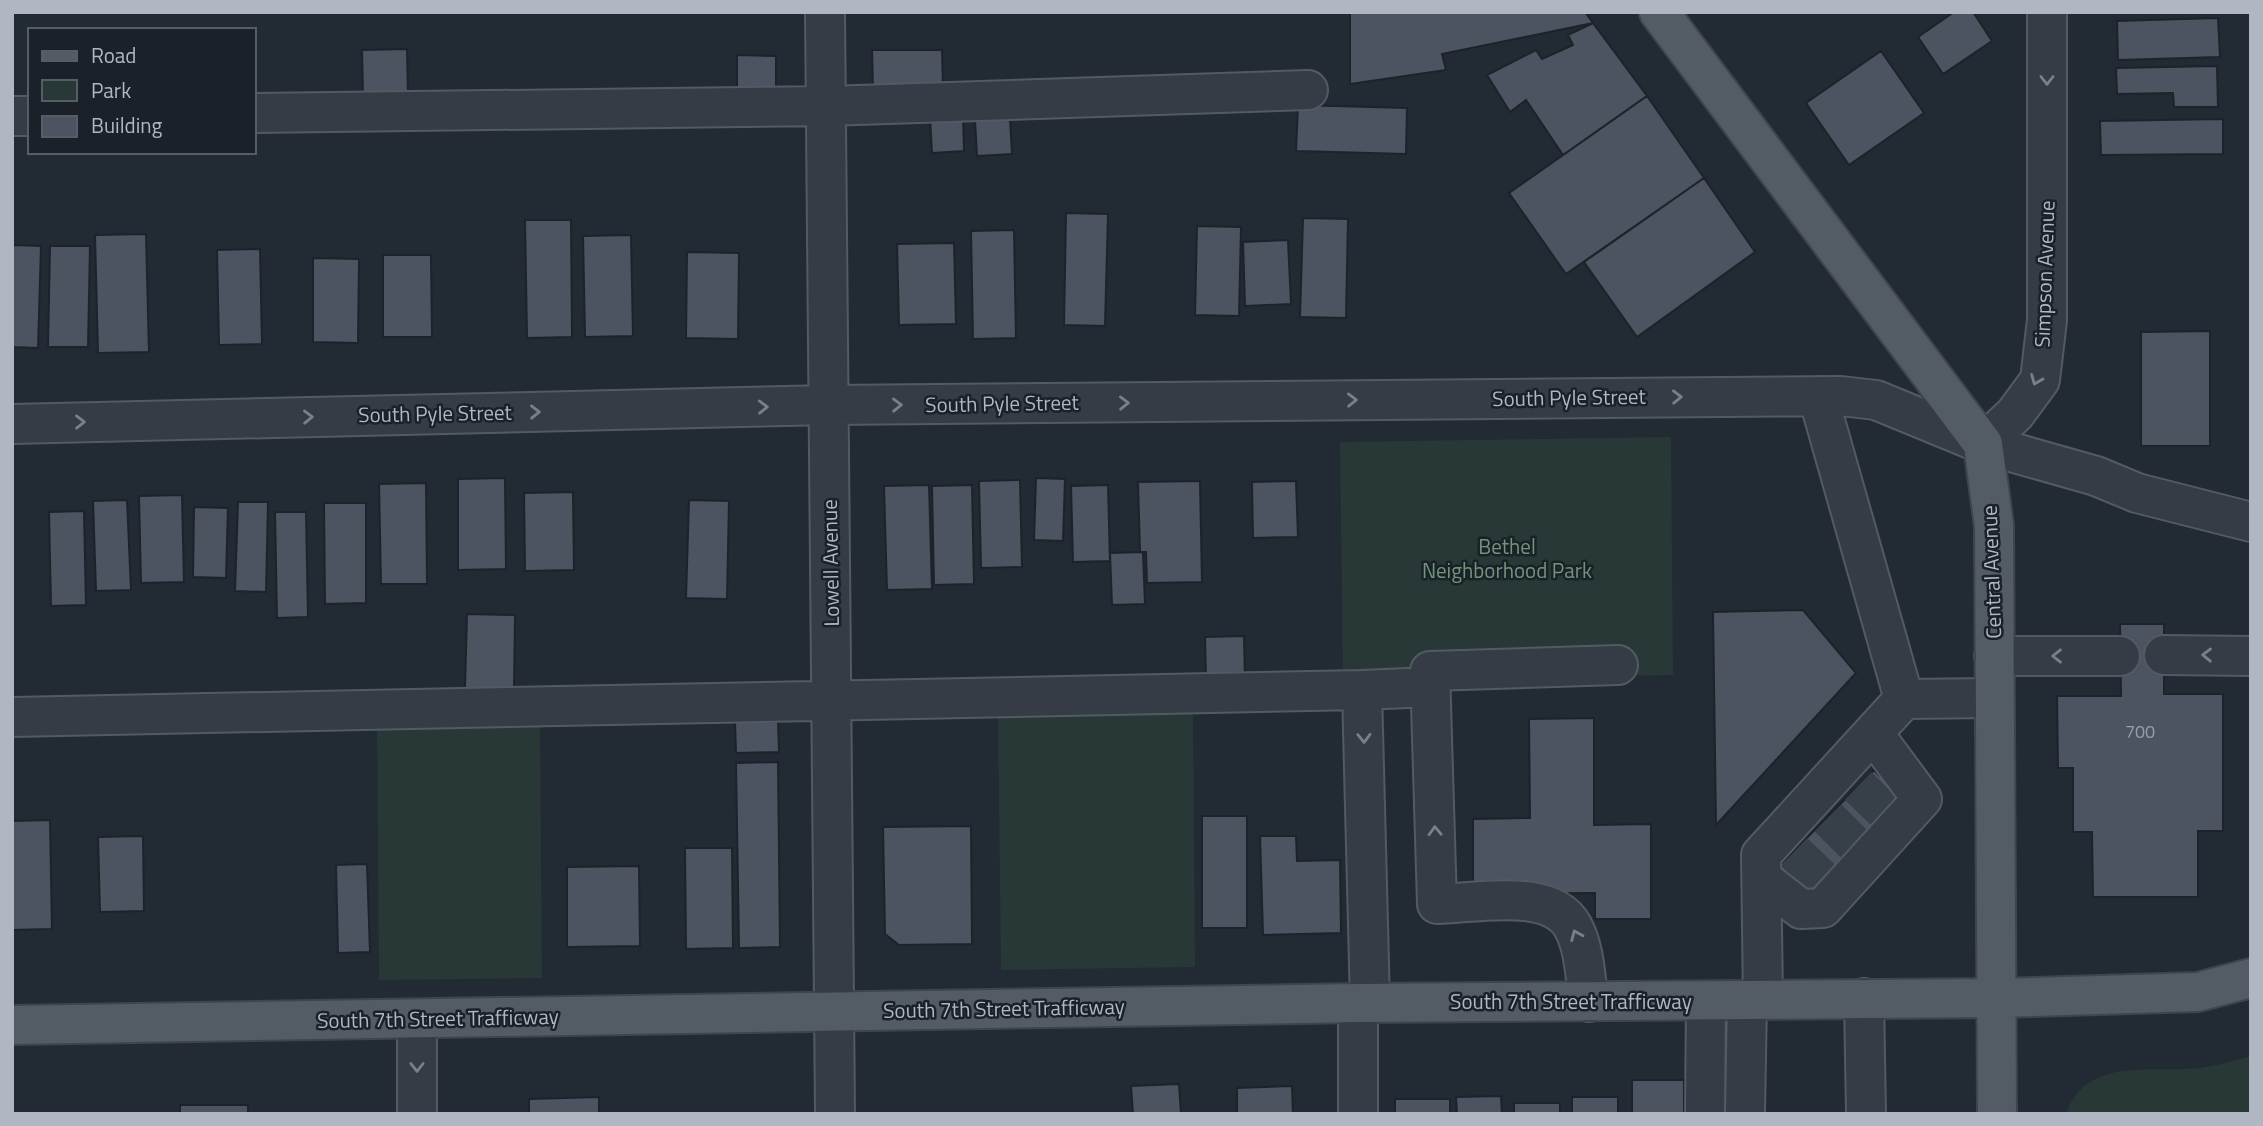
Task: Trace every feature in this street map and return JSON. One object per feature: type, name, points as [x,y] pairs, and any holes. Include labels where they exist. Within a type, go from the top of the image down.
[{"type":"main road","name":"Central Avenue","points":[[1659,12],[1983,444],[1994,526],[1997,1114]]},
{"type":"main road","name":"South 7th Street Trafficway","points":[[12,1024],[416,1020],[1364,1003],[1997,998],[2198,992],[2251,978]]},
{"type":"street","name":"Lowell Avenue","points":[[825,12],[835,1114]]},
{"type":"street","name":"Simpson Avenue","points":[[1983,444],[2015,414],[2040,380],[2047,320],[2047,12]]},
{"type":"street","points":[[256,113],[827,106],[1308,90]]},
{"type":"street","points":[[1818,396],[1904,699]]},
{"type":"street","name":"South Pyle Street","points":[[12,424],[829,405],[1818,396],[1876,400],[1983,444]]},
{"type":"street","points":[[1983,444],[2096,476],[2137,494],[2251,522]]},
{"type":"street","points":[[2164,655],[2251,656]]},
{"type":"street","points":[[1994,656],[2120,656]]},
{"type":"street","points":[[1588,1002],[1581,947],[1573,925],[1554,907],[1535,901],[1437,904],[1430,671],[1618,665]]},
{"type":"street","points":[[12,717],[833,702],[1431,687]]},
{"type":"street","points":[[1358,1114],[1364,1003],[1362,690]]},
{"type":"street","points":[[1745,1114],[1755,1000],[1761,855],[1786,844],[1850,776],[1873,733],[1904,699],[1994,698]]},
{"type":"street","points":[[1762,880],[1801,909],[1823,908],[1833,888],[1895,821],[1922,799],[1873,733]]},
{"type":"street","points":[[1864,998],[1866,1114]]},
{"type":"street","points":[[1705,1114],[1706,1001]]},
{"type":"street","points":[[416,1020],[416,1114]]},
{"type":"green space","name":"Bethel Neighborhood Park","points":[[1671,437],[1673,675],[1343,681],[1340,442]]},
{"type":"green space","points":[[1193,711],[1195,967],[1001,970],[998,714]]},
{"type":"green space","points":[[540,722],[542,978],[379,980],[377,723]]},
{"type":"green space","points":[[2251,1056],[2251,1114],[2066,1114],[2086,1084],[2116,1072],[2187,1069]]},
{"type":"building","points":[[1350,12],[1585,12],[1593,23],[1442,54],[1446,70],[1350,84]]},
{"type":"building","points":[[1954,12],[1973,12],[1992,41],[1943,74],[1918,37]]},
{"type":"building","points":[[2218,18],[2220,57],[2118,60],[2117,21]]},
{"type":"building","points":[[1593,23],[1647,96],[1563,155],[1526,100],[1510,112],[1487,75],[1536,50],[1542,59],[1573,45],[1568,35]]},
{"type":"building","points":[[407,49],[408,95],[363,96],[362,50]]},
{"type":"building","points":[[872,50],[942,50],[943,88],[873,89]]},
{"type":"building","points":[[1881,51],[1924,113],[1849,165],[1806,103]]},
{"type":"building","points":[[737,55],[776,56],[776,92],[737,91]]},
{"type":"building","points":[[2217,66],[2218,107],[2174,107],[2173,93],[2117,94],[2116,68]]},
{"type":"building","points":[[1647,96],[1704,178],[1566,274],[1509,193]]},
{"type":"building","points":[[1298,105],[1407,108],[1406,154],[1296,151]]},
{"type":"building","points":[[963,116],[964,151],[932,153],[930,117]]},
{"type":"building","points":[[1010,118],[1012,154],[977,156],[975,120]]},
{"type":"building","points":[[2223,119],[2223,154],[2101,155],[2100,121]]},
{"type":"building","points":[[1704,178],[1755,252],[1637,337],[1584,262]]},
{"type":"building","points":[[1066,213],[1108,214],[1105,326],[1064,325]]},
{"type":"building","points":[[1303,218],[1348,219],[1346,318],[1300,317]]},
{"type":"building","points":[[525,220],[571,220],[572,337],[527,338]]},
{"type":"building","points":[[1197,226],[1241,227],[1239,316],[1195,315]]},
{"type":"building","points":[[1014,230],[1016,338],[973,339],[971,231]]},
{"type":"building","points":[[146,234],[149,352],[98,353],[95,235]]},
{"type":"building","points":[[631,235],[633,336],[585,337],[583,236]]},
{"type":"building","points":[[1288,240],[1291,304],[1245,306],[1243,242]]},
{"type":"building","points":[[954,243],[956,324],[899,325],[897,244]]},
{"type":"building","points":[[12,245],[41,246],[38,348],[12,347]]},
{"type":"building","points":[[50,246],[90,246],[88,347],[48,347]]},
{"type":"building","points":[[260,249],[262,344],[219,345],[217,250]]},
{"type":"building","points":[[687,252],[739,253],[738,339],[686,338]]},
{"type":"building","points":[[383,255],[431,255],[432,337],[383,337]]},
{"type":"building","points":[[313,258],[359,259],[358,343],[313,342]]},
{"type":"building","points":[[2210,331],[2210,446],[2141,446],[2141,332]]},
{"type":"building","points":[[505,478],[506,569],[458,570],[458,479]]},
{"type":"building","points":[[1036,478],[1065,479],[1063,541],[1034,540]]},
{"type":"building","points":[[1020,480],[1022,567],[981,568],[979,481]]},
{"type":"building","points":[[1200,481],[1202,582],[1147,583],[1146,552],[1140,552],[1138,482]]},
{"type":"building","points":[[1296,481],[1298,537],[1253,538],[1252,482]]},
{"type":"building","points":[[426,483],[427,584],[381,584],[379,484]]},
{"type":"building","points":[[929,485],[932,589],[887,590],[884,486]]},
{"type":"building","points":[[972,485],[974,584],[934,585],[932,486]]},
{"type":"building","points":[[1108,485],[1110,561],[1073,562],[1071,486]]},
{"type":"building","points":[[573,492],[574,570],[525,571],[524,493]]},
{"type":"building","points":[[182,495],[184,582],[141,583],[139,496]]},
{"type":"building","points":[[127,500],[131,590],[96,591],[93,501]]},
{"type":"building","points":[[689,500],[729,501],[727,599],[686,598]]},
{"type":"building","points":[[238,502],[268,502],[266,592],[235,591]]},
{"type":"building","points":[[324,503],[366,503],[366,603],[325,604]]},
{"type":"building","points":[[194,507],[228,508],[226,578],[193,577]]},
{"type":"building","points":[[84,511],[86,605],[51,606],[49,512]]},
{"type":"building","points":[[275,512],[306,512],[308,617],[277,618]]},
{"type":"building","points":[[1143,552],[1145,604],[1112,605],[1110,553]]},
{"type":"building","points":[[1803,610],[1856,673],[1716,825],[1713,612]]},
{"type":"building","points":[[467,614],[515,615],[514,690],[465,688]]},
{"type":"building","points":[[2120,624],[2164,624],[2164,694],[2223,694],[2223,831],[2198,831],[2198,897],[2093,897],[2092,832],[2073,832],[2073,768],[2058,768],[2057,696],[2121,696]]},
{"type":"building","points":[[1244,636],[1245,679],[1206,680],[1205,637]]},
{"type":"building","points":[[1594,718],[1594,825],[1651,824],[1651,919],[1595,919],[1595,893],[1473,894],[1473,819],[1530,818],[1529,719]]},
{"type":"building","points":[[778,721],[779,752],[736,753],[735,722]]},
{"type":"building","points":[[778,762],[780,947],[739,948],[736,763]]},
{"type":"building","points":[[1874,770],[1907,803],[1811,900],[1778,867]]},
{"type":"building","points":[[1202,816],[1247,816],[1247,928],[1202,928]]},
{"type":"building","points":[[50,820],[52,929],[12,930],[12,821]]},
{"type":"building","points":[[971,826],[972,944],[899,945],[885,934],[883,827]]},
{"type":"building","points":[[143,836],[144,911],[100,912],[98,837]]},
{"type":"building","points":[[1260,836],[1296,836],[1297,861],[1340,860],[1341,933],[1263,935]]},
{"type":"building","points":[[685,848],[732,848],[733,948],[686,949]]},
{"type":"building","points":[[367,864],[370,952],[338,953],[336,865]]},
{"type":"building","points":[[639,866],[640,946],[567,947],[567,867]]},
{"type":"building","points":[[1632,1080],[1684,1080],[1684,1114],[1632,1114]]},
{"type":"building","points":[[1179,1084],[1181,1114],[1133,1114],[1131,1086]]},
{"type":"building","points":[[1292,1086],[1293,1114],[1237,1114],[1237,1088]]},
{"type":"building","points":[[1501,1096],[1502,1114],[1457,1114],[1456,1097]]},
{"type":"building","points":[[599,1097],[599,1114],[529,1114],[529,1099]]},
{"type":"building","points":[[1572,1097],[1618,1097],[1618,1114],[1572,1114]]},
{"type":"building","points":[[1395,1099],[1450,1099],[1450,1114],[1395,1114]]},
{"type":"building","points":[[1514,1103],[1560,1103],[1560,1114],[1514,1114]]},
{"type":"building","points":[[180,1105],[248,1105],[248,1114],[180,1114]]},
{"type":"tunnel","points":[[1858,786],[1891,818]]},
{"type":"tunnel","points":[[1828,818],[1860,850]]},
{"type":"tunnel","points":[[1794,852],[1828,884]]}]
